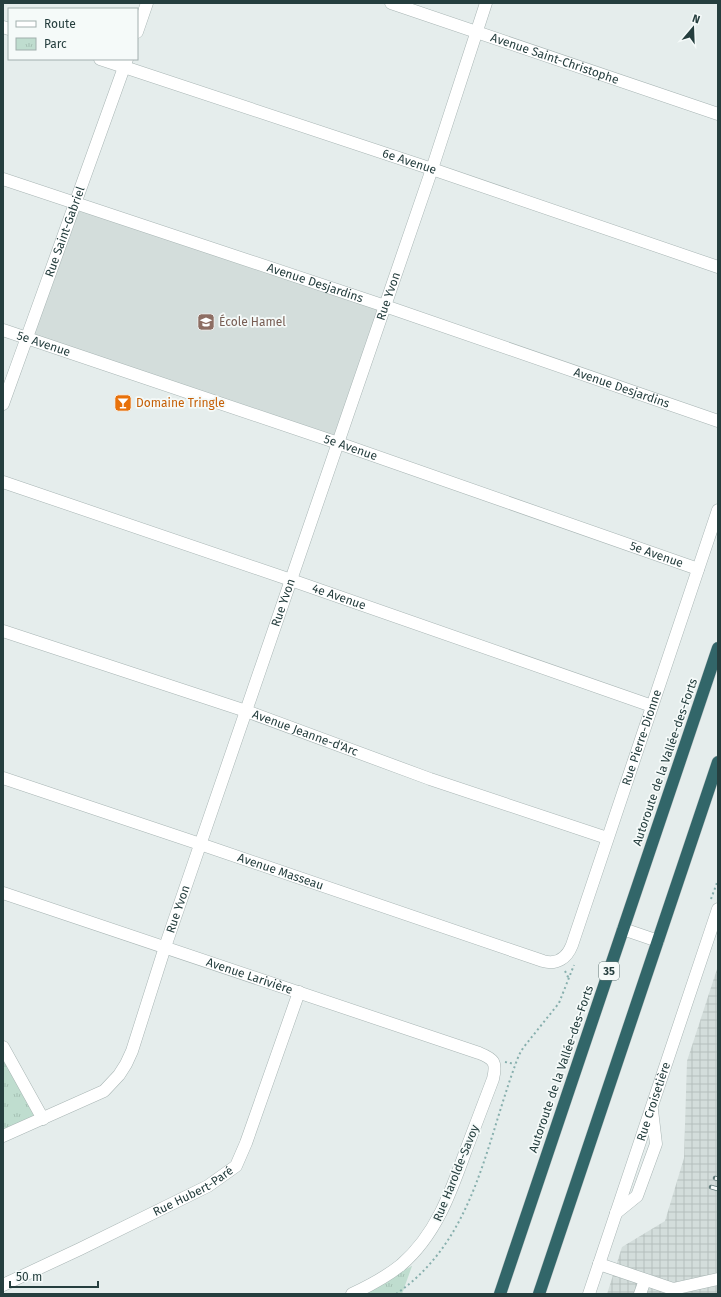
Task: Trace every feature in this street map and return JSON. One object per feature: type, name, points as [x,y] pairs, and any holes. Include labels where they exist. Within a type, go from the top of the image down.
[{"type":"highway","name":"Autoroute de la Vallée-des-Forts","points":[[500,1294],[718,648]]},
{"type":"highway","points":[[539,1294],[718,762]]},
{"type":"street","points":[[138,29],[147,3]]},
{"type":"street","name":"Avenue Saint-Christophe","points":[[391,3],[718,114]]},
{"type":"street","name":"Rue Yvon","points":[[3,1136],[104,1091],[120,1076],[132,1051],[165,947],[432,169],[486,3]]},
{"type":"street","name":"6e Avenue","points":[[106,60],[126,63],[718,267]]},
{"type":"street","name":"Rue Saint-Gabriel","points":[[3,404],[126,63]]},
{"type":"street","name":"Avenue Desjardins","points":[[3,179],[385,306],[718,421]]},
{"type":"street","name":"5e Avenue","points":[[3,330],[698,569]]},
{"type":"street","name":"4e Avenue","points":[[3,482],[291,580],[652,706]]},
{"type":"street","name":"Rue Pierre-Dionne","points":[[561,966],[564,957],[569,951],[718,510]]},
{"type":"street","name":"Avenue Jeanne-d'Arc","points":[[3,631],[246,711],[430,779],[607,838]]},
{"type":"street","name":"Avenue Masseau","points":[[3,778],[542,961],[561,966]]},
{"type":"street","name":"Avenue Larivière","points":[[3,892],[479,1053],[489,1057],[494,1063]]},
{"type":"street","name":"Rue Croisetière","points":[[589,1294],[718,909]]},
{"type":"street","points":[[623,929],[658,941]]},
{"type":"street","name":"Rue Hubert-Paré","points":[[3,1285],[208,1186],[236,1166],[246,1144],[299,992]]},
{"type":"street","points":[[3,1047],[43,1119]]},
{"type":"street","name":"Rue Harolde-Savoy","points":[[352,1294],[394,1271],[410,1256],[433,1228],[461,1164],[492,1079],[495,1067],[494,1063]]},
{"type":"street","points":[[599,1264],[673,1289],[718,1280]]},
{"type":"street","points":[[640,1294],[645,1280]]},
{"type":"path","name":"Rue Harolde-Savoy","points":[[396,1294],[418,1277],[445,1247],[456,1229],[478,1178],[515,1064],[523,1048],[559,1003],[569,979],[561,966]]},
{"type":"path","points":[[508,1062],[515,1064]]},
{"type":"shaded area","name":"École Hamel","points":[[75,203],[385,306],[338,443],[27,338]]},
{"type":"shaded area","points":[[718,966],[718,1294],[607,1294],[622,1247],[665,1221],[684,1158],[687,1061]]},
{"type":"green space","points":[[3,1045],[43,1119],[3,1138]]},
{"type":"green space","points":[[412,1266],[402,1294],[357,1294]]},
{"type":"railway","points":[[711,1187],[718,1189]]},
{"type":"place","name":"École Hamel","points":[[206,322]]},
{"type":"place","name":"Domaine Tringle","points":[[123,403]]}]
